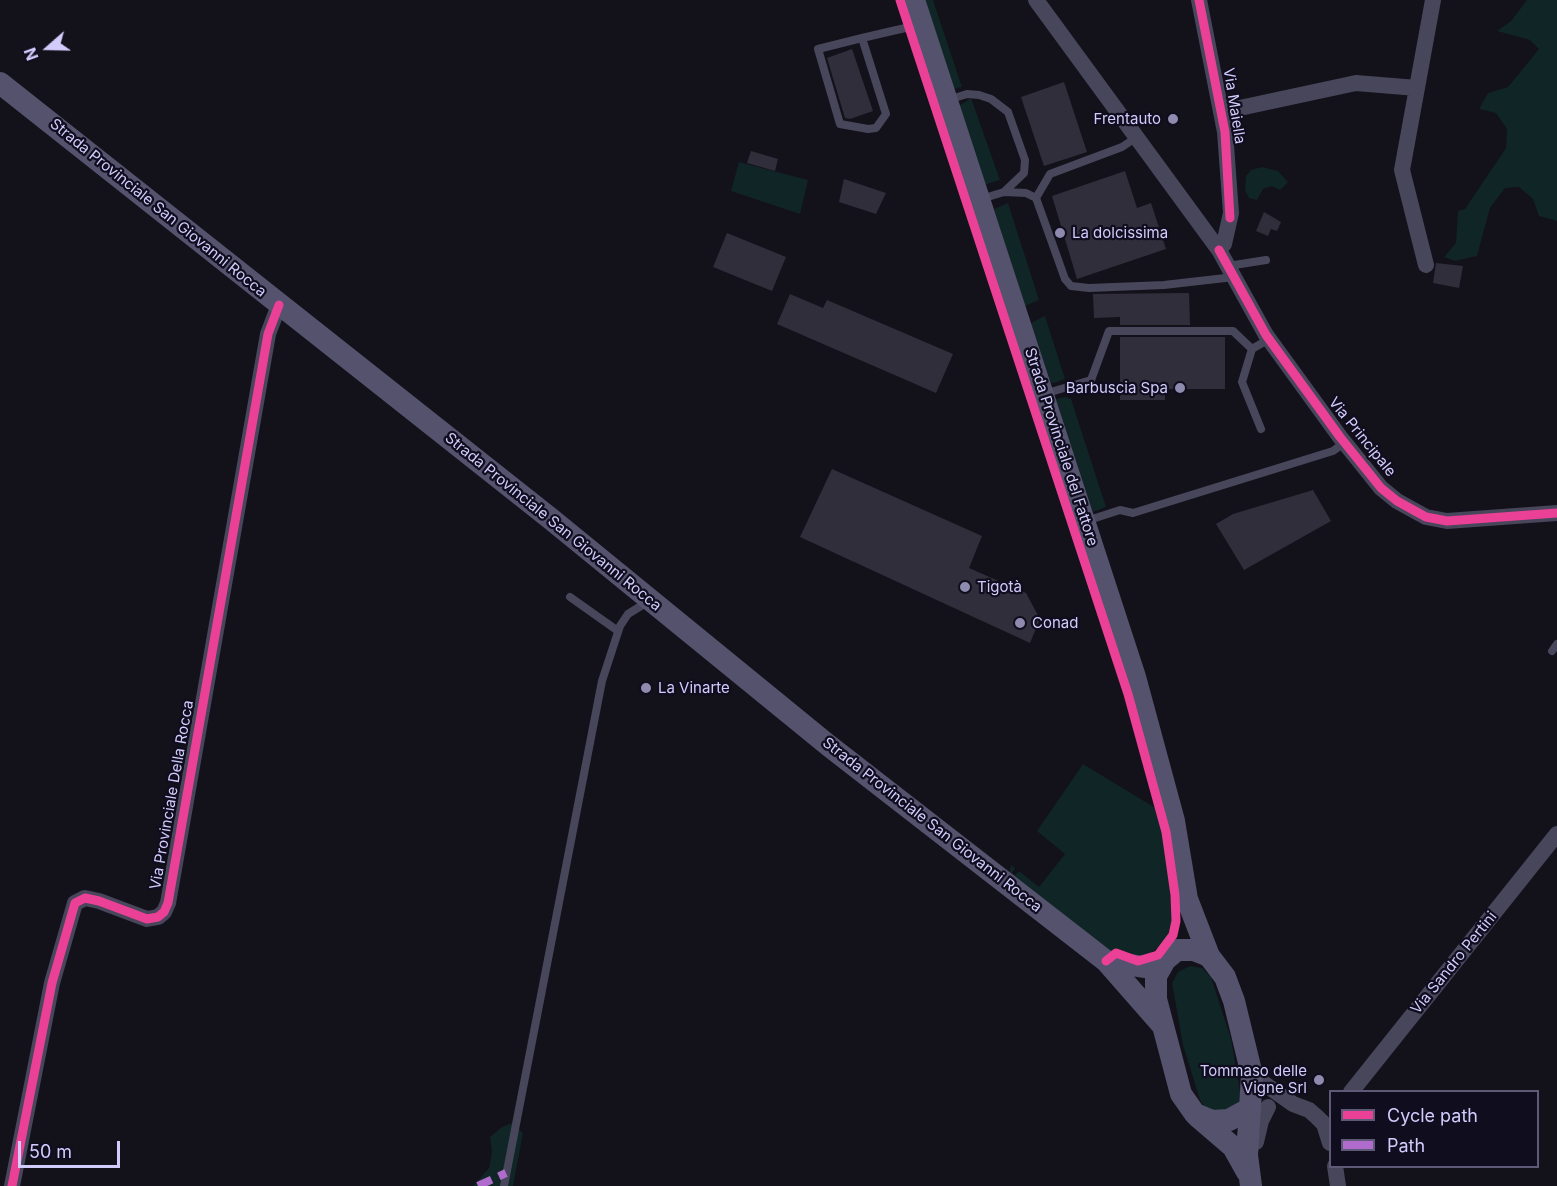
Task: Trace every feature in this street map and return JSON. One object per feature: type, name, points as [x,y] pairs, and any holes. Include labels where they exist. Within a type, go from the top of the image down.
[{"type":"main road","name":"Strada Provinciale del Fattore","points":[[914,0],[981,199],[1135,677],[1174,821],[1187,899],[1209,956],[1225,977],[1234,1001],[1258,1108]]},
{"type":"main road","name":"Strada Provinciale San Giovanni Rocca","points":[[0,83],[651,600],[828,745],[1106,961],[1163,1026]]},
{"type":"main road","name":"Strada Provinciale del Fattore","points":[[1187,899],[1184,928],[1171,955],[1156,976],[1156,999],[1181,1094],[1195,1114]]},
{"type":"main road","points":[[1171,955],[1194,950],[1209,956]]},
{"type":"main road","name":"Strada Provinciale San Giovanni Rocca","points":[[1106,961],[1144,967],[1171,955]]},
{"type":"main road","points":[[1195,1114],[1212,1121],[1229,1120],[1258,1108],[1251,1182]]},
{"type":"main road","points":[[1195,1114],[1233,1147],[1251,1182]]},
{"type":"street","name":"Via Principale","points":[[1036,0],[1219,250],[1269,339],[1344,443],[1382,488],[1397,501],[1426,517],[1447,521],[1557,513]]},
{"type":"street","name":"Via Maiella","points":[[1199,0],[1225,132],[1231,213],[1224,244],[1219,250]]},
{"type":"street","points":[[1426,265],[1402,170],[1433,0]]},
{"type":"street","points":[[1221,112],[1356,83],[1417,88]]},
{"type":"street","name":"Via Provinciale Della Rocca","points":[[12,1186],[52,983],[75,903],[85,898],[99,901],[147,919],[164,912],[168,903],[268,334],[279,305]]},
{"type":"street","name":"Via Sandro Pertini","points":[[1353,1090],[1557,834]]},
{"type":"street","points":[[1252,1075],[1293,1104],[1327,1120],[1329,1135]]},
{"type":"street","points":[[1258,1108],[1293,1104]]},
{"type":"street","points":[[1335,1168],[1338,1186]]},
{"type":"lane","points":[[862,38],[886,114],[876,128],[868,129],[840,124],[818,50],[862,38],[922,24]]},
{"type":"lane","points":[[948,100],[967,94],[980,95],[991,99],[1008,112],[1025,160],[1024,173],[1004,192]]},
{"type":"lane","points":[[1036,198],[1050,174],[1122,147],[1137,137]]},
{"type":"lane","points":[[981,199],[1004,192],[1026,193],[1036,198],[1065,279],[1071,286],[1089,288],[1164,285],[1231,271],[1266,260]]},
{"type":"lane","points":[[1044,394],[1091,380],[1108,331],[1233,331],[1252,349]]},
{"type":"lane","points":[[1261,429],[1242,382],[1252,349],[1269,339]]},
{"type":"lane","points":[[1085,521],[1120,510],[1133,513],[1333,451],[1344,443]]},
{"type":"lane","points":[[570,597],[618,631]]},
{"type":"lane","points":[[504,1186],[602,681],[618,631],[628,614],[651,600]]},
{"type":"green space","points":[[924,0],[933,0],[962,87],[953,89]]},
{"type":"green space","points":[[1527,0],[1557,0],[1557,221],[1539,216],[1533,199],[1519,187],[1505,188],[1490,208],[1477,256],[1455,261],[1444,257],[1456,243],[1458,211],[1465,209],[1506,148],[1507,129],[1496,113],[1479,109],[1488,93],[1508,87],[1539,49],[1530,40],[1497,31],[1511,21]]},
{"type":"green space","points":[[971,98],[1000,180],[984,185],[959,106]]},
{"type":"green space","points":[[739,162],[808,180],[800,214],[731,191]]},
{"type":"green space","points":[[1262,167],[1278,171],[1288,182],[1280,190],[1272,186],[1263,189],[1257,200],[1249,198],[1245,190],[1246,176],[1251,170]]},
{"type":"green space","points":[[1008,203],[1039,300],[1025,306],[994,209]]},
{"type":"green space","points":[[1045,316],[1065,379],[1054,383],[1050,382],[1031,323]]},
{"type":"green space","points":[[1065,397],[1071,399],[1106,507],[1093,512],[1056,399]]},
{"type":"green space","points":[[1083,764],[1157,809],[1168,860],[1173,925],[1168,940],[1149,954],[1139,956],[1118,949],[1115,954],[1009,875],[1011,865],[1015,868],[1012,873],[1015,875],[1019,871],[1039,887],[1065,854],[1037,831]]},
{"type":"green space","points":[[1190,966],[1202,968],[1211,977],[1231,1039],[1240,1091],[1239,1102],[1226,1113],[1205,1108],[1200,1100],[1183,1045],[1172,983],[1178,972]]},
{"type":"green space","points":[[512,1123],[523,1133],[513,1186],[473,1186],[489,1168],[492,1152],[490,1137],[502,1127]]},
{"type":"building","points":[[852,49],[873,111],[850,119],[845,118],[827,58]]},
{"type":"building","points":[[1064,82],[1087,152],[1044,166],[1021,97]]},
{"type":"building","points":[[751,151],[778,159],[775,171],[747,163]]},
{"type":"building","points":[[1125,171],[1137,208],[1151,203],[1166,249],[1077,279],[1052,196]]},
{"type":"building","points":[[844,179],[886,193],[876,214],[839,202]]},
{"type":"building","points":[[1264,212],[1281,222],[1277,231],[1271,229],[1268,236],[1256,231]]},
{"type":"building","points":[[727,233],[786,257],[772,291],[713,267]]},
{"type":"building","points":[[1436,263],[1463,266],[1459,288],[1433,283]]},
{"type":"building","points":[[1189,293],[1190,325],[1120,325],[1120,317],[1094,318],[1093,294]]},
{"type":"building","points":[[790,294],[823,308],[827,300],[953,354],[936,393],[777,324]]},
{"type":"building","points":[[1120,337],[1225,337],[1225,389],[1165,389],[1165,400],[1120,400]]},
{"type":"building","points":[[832,469],[982,536],[969,568],[1026,593],[1040,619],[1030,643],[800,537]]},
{"type":"building","points":[[1313,490],[1331,521],[1244,570],[1216,524],[1233,514]]},
{"type":"marked path","points":[[478,1186],[506,1173]]},
{"type":"cycle path","points":[[900,0],[1128,694],[1166,832],[1175,895],[1176,921],[1173,935],[1158,955],[1138,961],[1116,953],[1106,961]]},
{"type":"cycle path","points":[[1199,0],[1225,132],[1230,218]]},
{"type":"cycle path","points":[[1219,250],[1266,335],[1340,437],[1381,488],[1397,501],[1426,517],[1447,521],[1557,513]]},
{"type":"cycle path","points":[[12,1186],[52,983],[75,903],[85,898],[99,901],[147,919],[158,917],[164,912],[168,903],[268,334],[279,305]]},
{"type":"place","name":"Frentauto","points":[[1173,119]]},
{"type":"place","name":"La dolcissima","points":[[1060,233]]},
{"type":"place","name":"Barbuscia Spa","points":[[1180,388]]},
{"type":"place","name":"Tigotà","points":[[965,587]]},
{"type":"place","name":"Conad","points":[[1020,623]]},
{"type":"place","name":"La Vinarte","points":[[646,688]]},
{"type":"place","name":"Tommaso delle Vigne Srl","points":[[1319,1080]]}]
